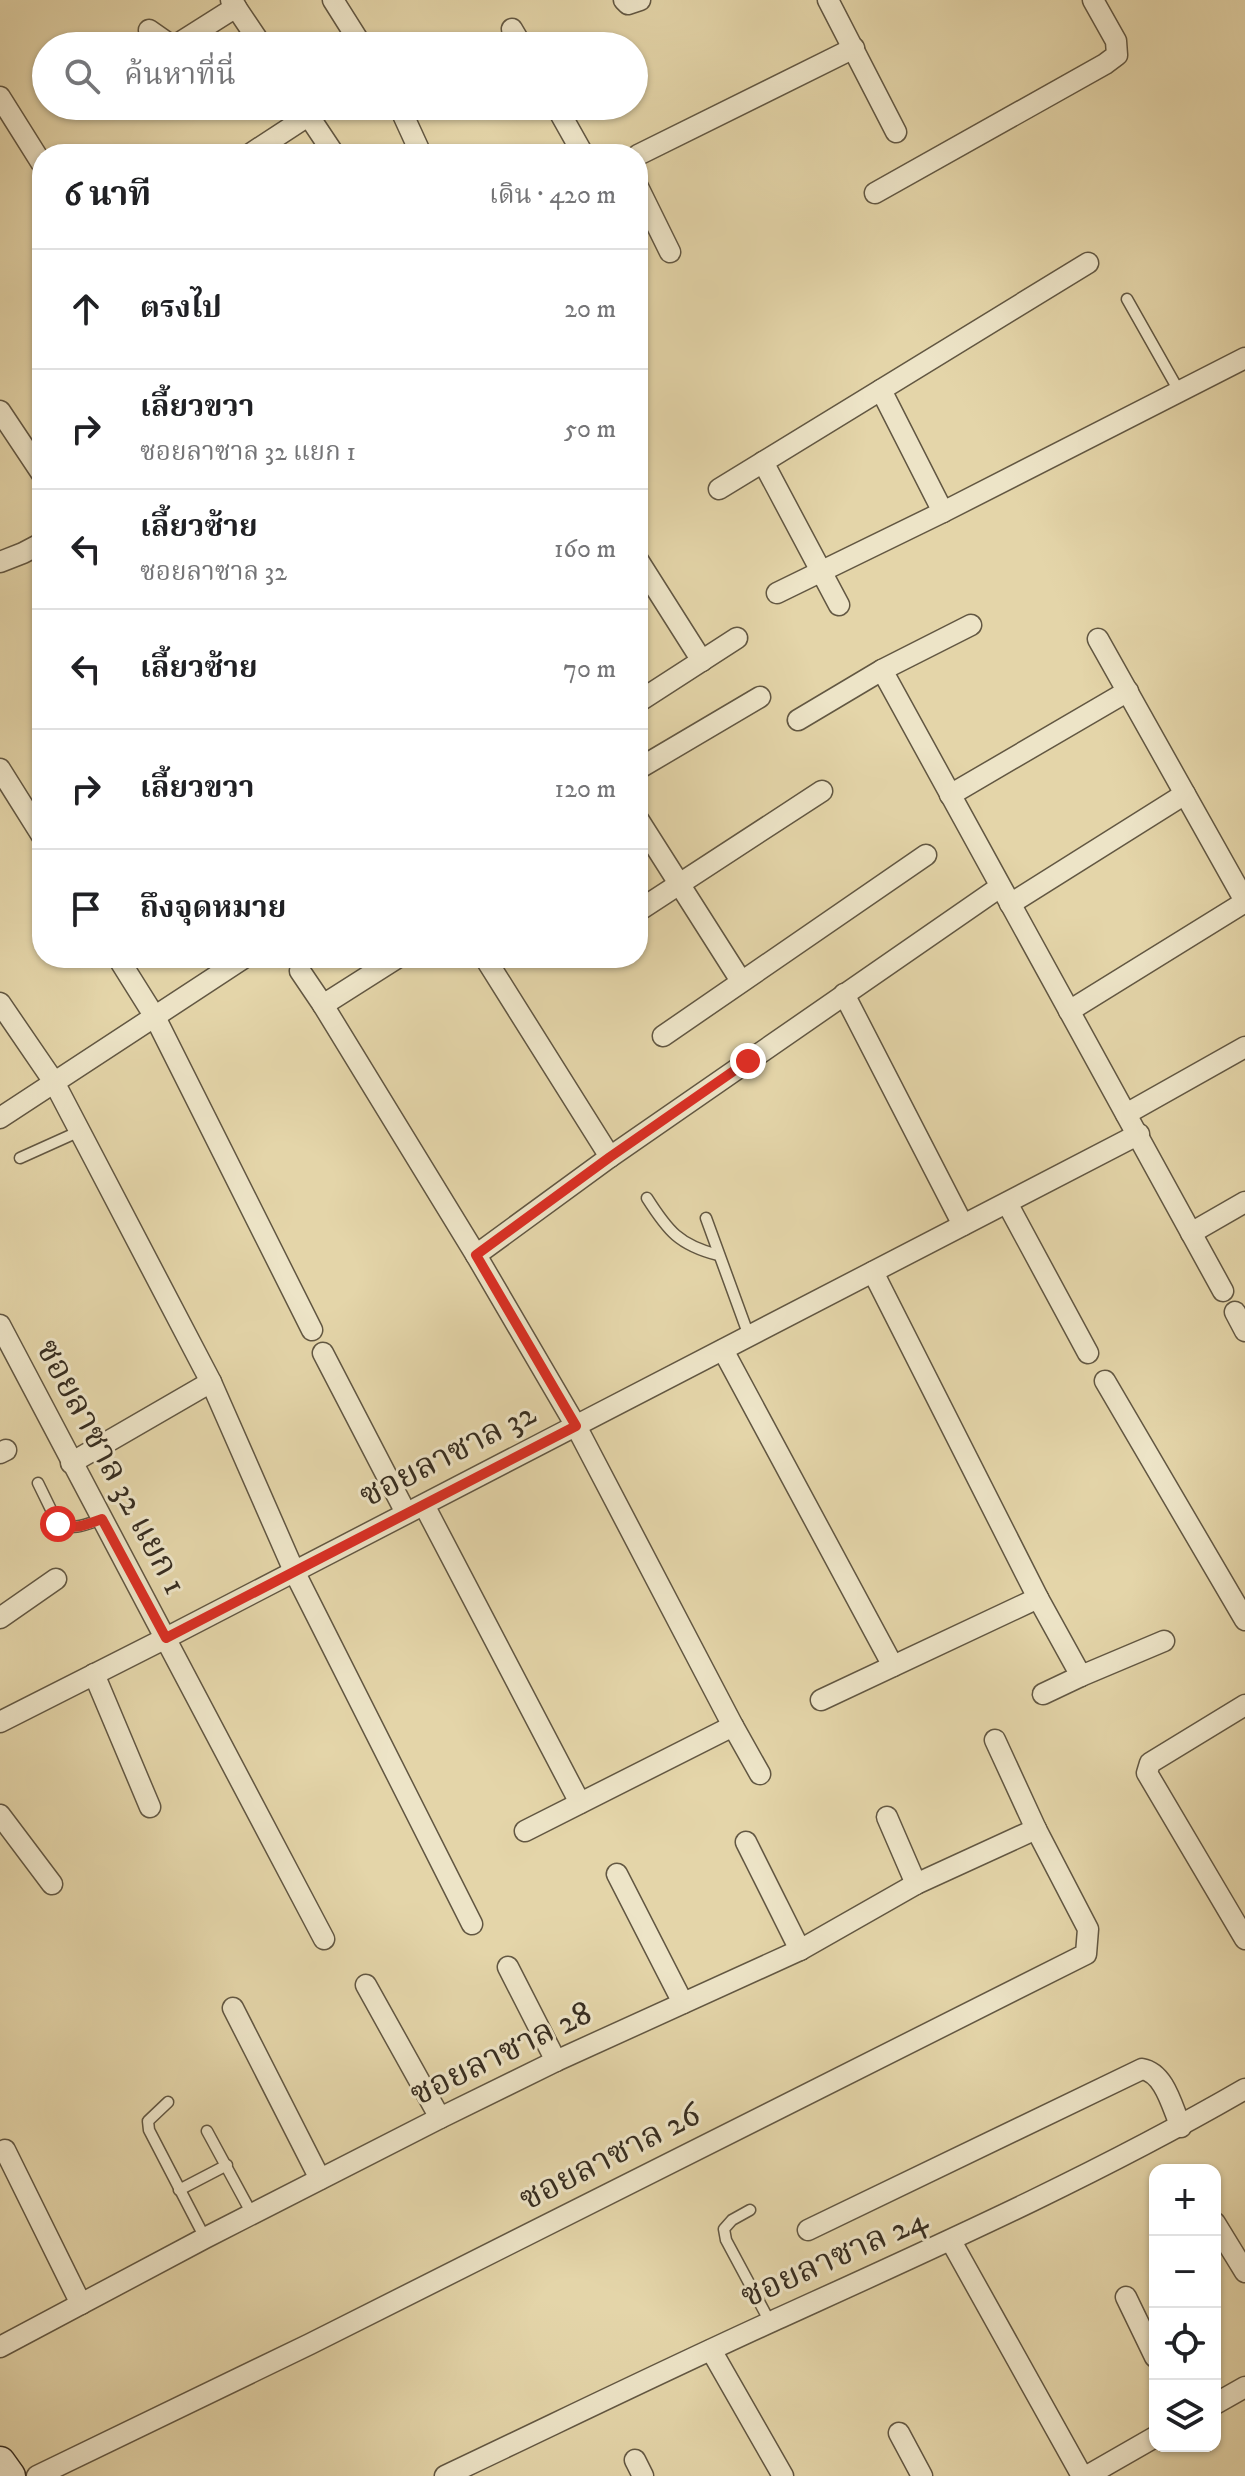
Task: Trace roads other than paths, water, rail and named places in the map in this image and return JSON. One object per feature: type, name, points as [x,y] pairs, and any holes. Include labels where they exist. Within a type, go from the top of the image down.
[{"type":"street","points":[[333,0],[353,32]]},
{"type":"street","points":[[624,0],[628,4],[640,0]]},
{"type":"street","points":[[828,0],[896,132]]},
{"type":"street","points":[[875,193],[1117,55],[1116,41],[1093,0]]},
{"type":"street","points":[[194,32],[233,3],[253,32]]},
{"type":"street","points":[[648,150],[854,48]]},
{"type":"street","points":[[0,97],[32,148]]},
{"type":"street","points":[[263,144],[293,120]]},
{"type":"street","points":[[311,120],[327,144]]},
{"type":"street","points":[[405,120],[416,144]]},
{"type":"street","points":[[564,120],[577,144]]},
{"type":"street","points":[[648,207],[670,252]]},
{"type":"street","points":[[719,489],[1088,263]]},
{"type":"street","points":[[777,593],[1245,358]]},
{"type":"street","points":[[881,390],[943,512]]},
{"type":"street","points":[[0,411],[32,459]]},
{"type":"street","points":[[763,462],[839,605]]},
{"type":"street","points":[[0,562],[32,548]]},
{"type":"street","points":[[648,576],[702,661]]},
{"type":"street","points":[[798,720],[882,670],[971,625]]},
{"type":"street","points":[[648,696],[737,638]]},
{"type":"street","points":[[1069,1011],[1245,902],[1098,639]]},
{"type":"street","points":[[882,670],[1223,1291]]},
{"type":"street","points":[[950,795],[1128,691]]},
{"type":"street","points":[[648,763],[760,697]]},
{"type":"street","points":[[0,769],[32,820]]},
{"type":"street","points":[[648,905],[822,791]]},
{"type":"street","points":[[476,1255],[610,1157],[844,994],[1005,895],[1185,794]]},
{"type":"street","points":[[648,834],[741,981]]},
{"type":"street","points":[[663,1036],[926,855]]},
{"type":"street","points":[[124,968],[155,1017],[312,1330]]},
{"type":"street","points":[[0,1118],[229,968]]},
{"type":"street","points":[[323,1005],[381,968]]},
{"type":"street","points":[[491,968],[610,1157]]},
{"type":"street","points":[[300,971],[476,1255],[576,1426],[760,1774]]},
{"type":"street","points":[[844,994],[963,1225]]},
{"type":"street","points":[[0,1003],[54,1082],[211,1382],[294,1571],[472,1924]]},
{"type":"street","points":[[1126,1114],[1245,1047]]},
{"type":"street","name":"ซอยลาซาล 32","points":[[0,1722],[1139,1134]]},
{"type":"street","points":[[1191,1233],[1245,1202]]},
{"type":"street","points":[[1007,1203],[1088,1353]]},
{"type":"street","points":[[873,1272],[1038,1598],[1081,1676]]},
{"type":"street","points":[[1235,1312],[1245,1331]]},
{"type":"street","name":"ซอยลาซาล 32 แยก 1","points":[[0,1325],[324,1939]]},
{"type":"street","points":[[723,1350],[893,1666]]},
{"type":"street","points":[[323,1353],[415,1509],[580,1803]]},
{"type":"street","points":[[1105,1381],[1245,1620]]},
{"type":"street","points":[[71,1463],[211,1382]]},
{"type":"street","points":[[0,1618],[56,1579]]},
{"type":"street","points":[[821,1700],[1038,1598]]},
{"type":"street","points":[[1043,1694],[1164,1641]]},
{"type":"street","points":[[94,1674],[150,1807]]},
{"type":"street","points":[[1245,1705],[1150,1763],[1147,1773],[1245,1939]]},
{"type":"street","points":[[525,1831],[733,1726]]},
{"type":"street","points":[[995,1740],[1036,1829]]},
{"type":"street","points":[[0,1815],[52,1884]]},
{"type":"street","points":[[887,1817],[916,1884]]},
{"type":"street","name":"ซอยลาซาล 28","points":[[0,2347],[440,2118],[556,2061],[800,1950],[916,1884],[1036,1829]]},
{"type":"street","name":"ซอยลาซาล 26","points":[[37,2476],[310,2344],[1086,1954],[1088,1929],[1036,1829]]},
{"type":"street","points":[[746,1842],[800,1950]]},
{"type":"street","points":[[617,1874],[683,2003]]},
{"type":"street","points":[[508,1967],[556,2061]]},
{"type":"street","points":[[366,1985],[440,2118]]},
{"type":"street","points":[[233,2008],[320,2179]]},
{"type":"street","points":[[808,2230],[1142,2069],[1152,2070],[1159,2077],[1181,2127]]},
{"type":"street","name":"ซอยลาซาล 24","points":[[445,2476],[770,2322],[951,2241],[1181,2127],[1245,2089]]},
{"type":"street","points":[[5,2150],[81,2304]]},
{"type":"street","points":[[1221,2233],[1245,2272]]},
{"type":"street","points":[[951,2241],[1084,2476],[1149,2440]]},
{"type":"street","points":[[1126,2297],[1149,2345]]},
{"type":"street","points":[[711,2350],[783,2476]]},
{"type":"street","points":[[1221,2401],[1245,2387]]},
{"type":"street","points":[[899,2433],[922,2476]]},
{"type":"street","points":[[0,2462],[10,2476]]},
{"type":"lane","points":[[1127,299],[1179,391]]},
{"type":"lane","points":[[20,1158],[80,1131]]},
{"type":"lane","points":[[647,1198],[667,1230],[698,1250],[718,1255]]},
{"type":"lane","points":[[706,1218],[749,1336]]},
{"type":"lane","points":[[38,1483],[58,1524],[77,1527],[102,1519]]},
{"type":"lane","points":[[168,2102],[148,2121],[149,2130],[205,2238]]},
{"type":"lane","points":[[207,2131],[252,2214]]},
{"type":"lane","points":[[179,2190],[227,2165]]},
{"type":"lane","points":[[750,2210],[732,2220],[724,2229],[726,2240],[770,2322]]}]
